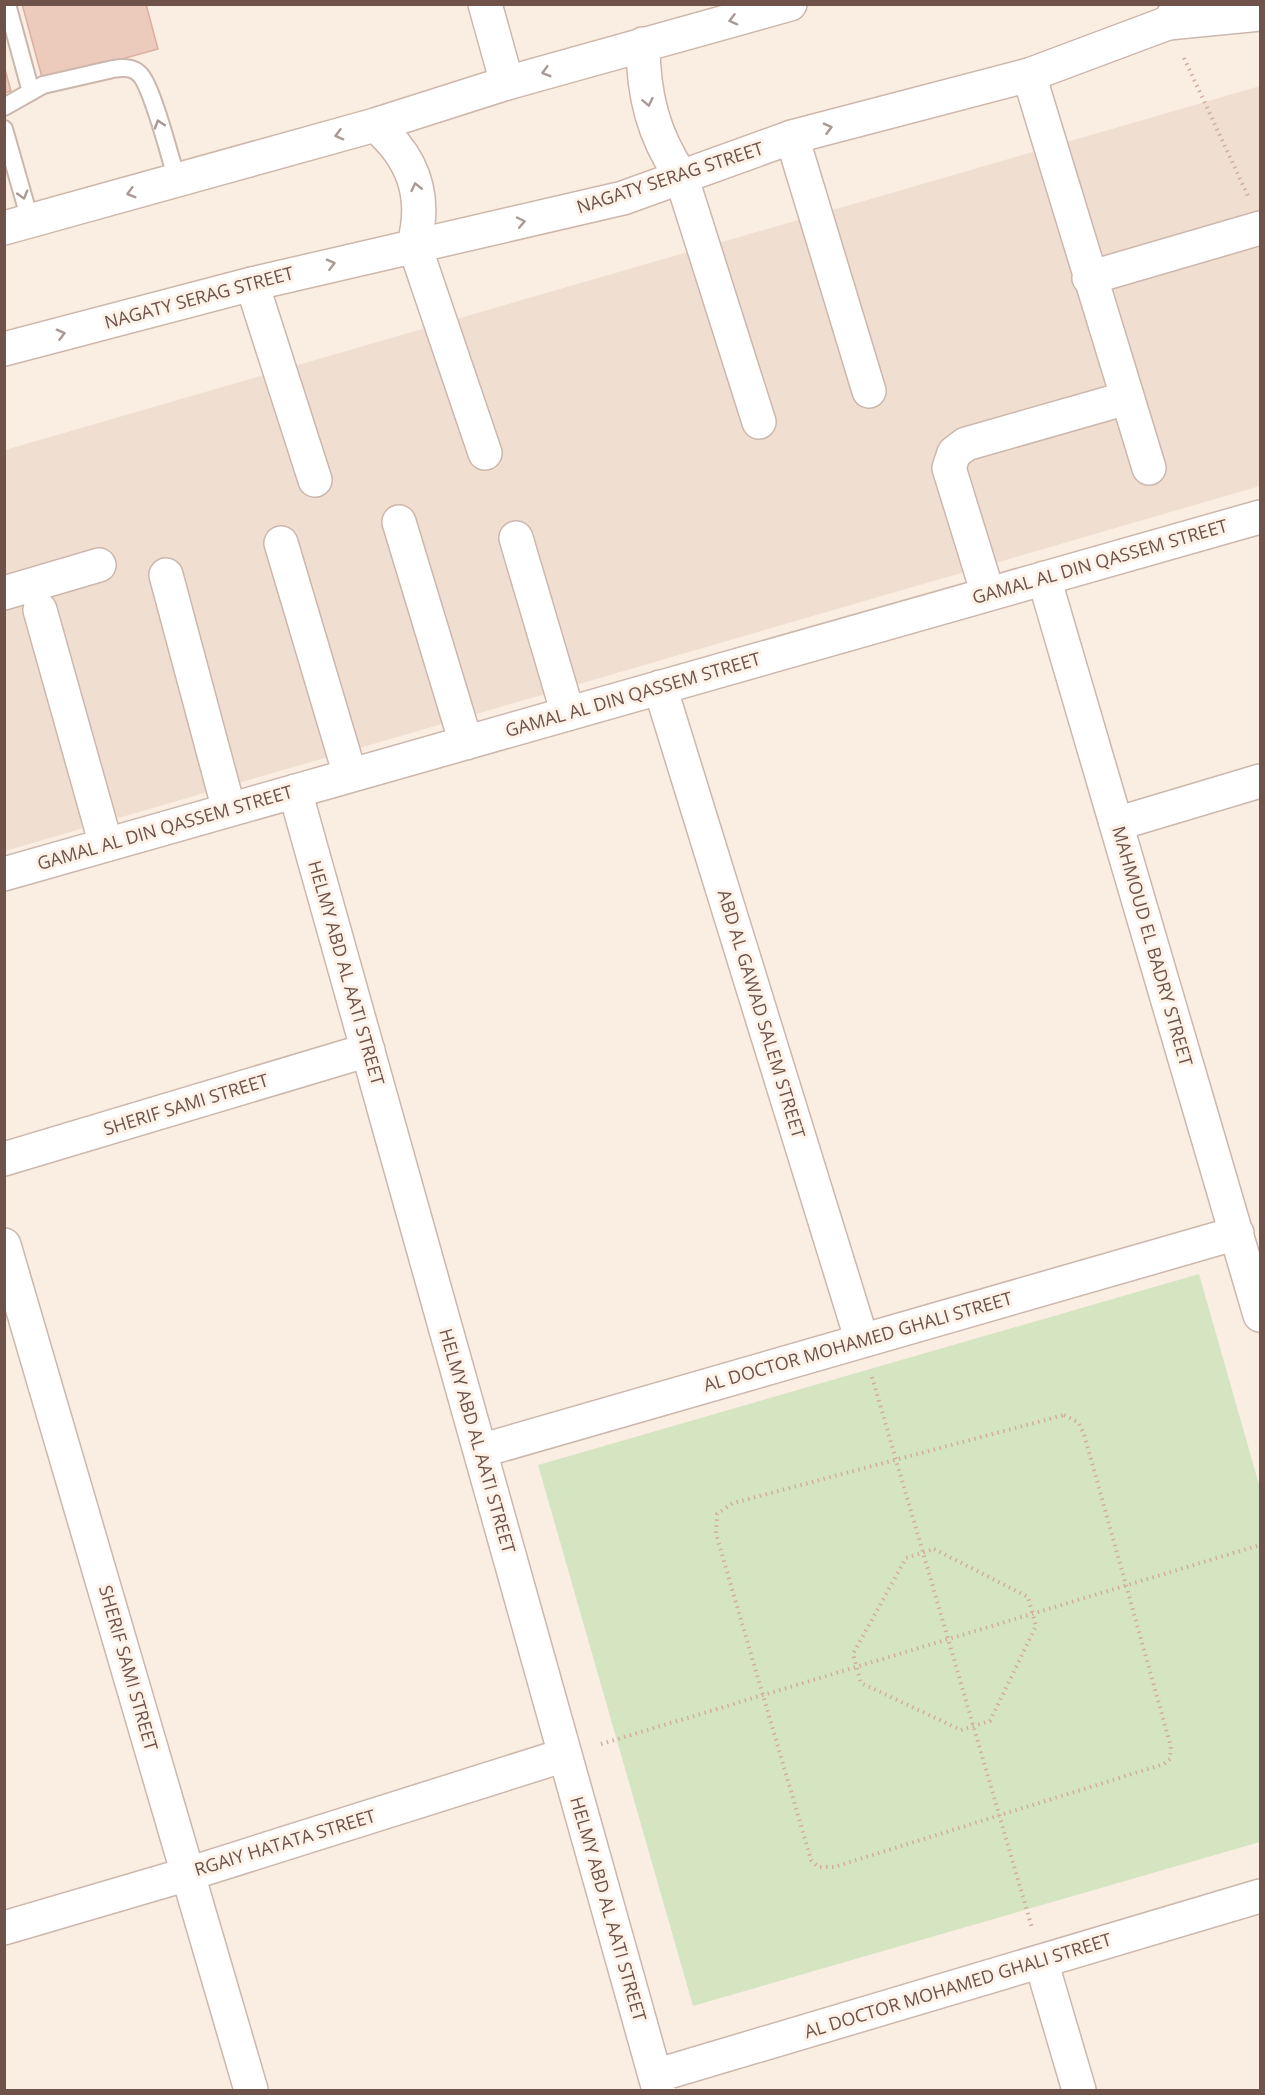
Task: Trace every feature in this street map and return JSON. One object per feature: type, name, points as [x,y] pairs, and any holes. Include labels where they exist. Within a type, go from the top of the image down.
[{"type":"street","points":[[485,4],[507,83]]},
{"type":"street","points":[[17,224],[375,125],[507,83],[790,4]]},
{"type":"street","name":"NAGATY SERAG STREET","points":[[4,349],[414,244],[611,201],[792,137],[1029,75],[1175,14],[1260,14]]},
{"type":"street","points":[[643,44],[643,78],[650,112],[662,146],[681,176],[759,422]]},
{"type":"street","points":[[1029,75],[1089,278],[1149,468]]},
{"type":"street","points":[[375,125],[402,152],[418,187],[419,225],[414,244],[485,453]]},
{"type":"street","points":[[792,137],[869,391]]},
{"type":"street","points":[[1089,278],[1256,215]]},
{"type":"street","points":[[252,284],[315,480]]},
{"type":"street","points":[[988,594],[949,468],[954,453],[966,444],[1127,398]]},
{"type":"street","name":"GAMAL AL DIN QASSEM STREET","points":[[4,874],[1260,517]]},
{"type":"street","points":[[399,522],[466,743]]},
{"type":"street","points":[[516,538],[568,714]]},
{"type":"street","points":[[280,543],[350,775]]},
{"type":"street","points":[[4,593],[99,565]]},
{"type":"street","points":[[166,575],[229,810]]},
{"type":"street","name":"MAHMOUD EL BADRY STREET","points":[[1044,578],[1260,1315]]},
{"type":"street","points":[[40,610],[106,845]]},
{"type":"street","name":"ABD AL GAWAD SALEM STREET","points":[[660,687],[862,1341]]},
{"type":"street","points":[[1116,824],[1260,781]]},
{"type":"street","name":"HELMY ABD AL AATI STREET","points":[[295,792],[657,2083]]},
{"type":"street","name":"SHERIF SAMI STREET","points":[[4,1160],[368,1050]]},
{"type":"street","name":"AL DOCTOR MOHAMED GHALI STREET","points":[[480,1451],[1237,1233]]},
{"type":"street","name":"SHERIF SAMI STREET","points":[[4,1245],[251,2091]]},
{"type":"street","name":"RGAIY HATATA STREET","points":[[4,1928],[188,1874],[565,1755]]},
{"type":"street","name":"AL DOCTOR MOHAMED GHALI STREET","points":[[657,2083],[1041,1961],[1260,1896]]},
{"type":"street","points":[[1041,1961],[1079,2091]]},
{"type":"lane","points":[[7,4],[31,92]]},
{"type":"lane","points":[[4,107],[43,85],[123,67],[134,70],[147,86],[177,180]]},
{"type":"lane","points":[[4,129],[17,224]]},
{"type":"path","points":[[1175,14],[1256,215]]},
{"type":"path","points":[[862,1341],[1041,1961]]},
{"type":"path","points":[[1057,1416],[1072,1418],[1078,1422],[1084,1434],[1171,1747],[1170,1759],[1164,1764],[834,1867],[818,1867],[811,1860],[716,1534],[717,1514],[733,1503],[897,1461],[1057,1416]]},
{"type":"path","points":[[565,1755],[1260,1545]]},
{"type":"path","points":[[934,1549],[1028,1597],[1036,1626],[990,1721],[974,1727],[961,1730],[861,1683],[856,1667],[853,1654],[906,1558],[923,1553],[934,1549]]},
{"type":"shaded area","points":[[1260,86],[1260,486],[5,851],[5,450]]},
{"type":"green space","points":[[1199,1274],[1260,1488],[1260,1842],[693,2006],[538,1465]]},
{"type":"building","points":[[22,4],[146,4],[158,49],[43,81]]},
{"type":"building","points":[[4,66],[11,91],[4,93]]}]
